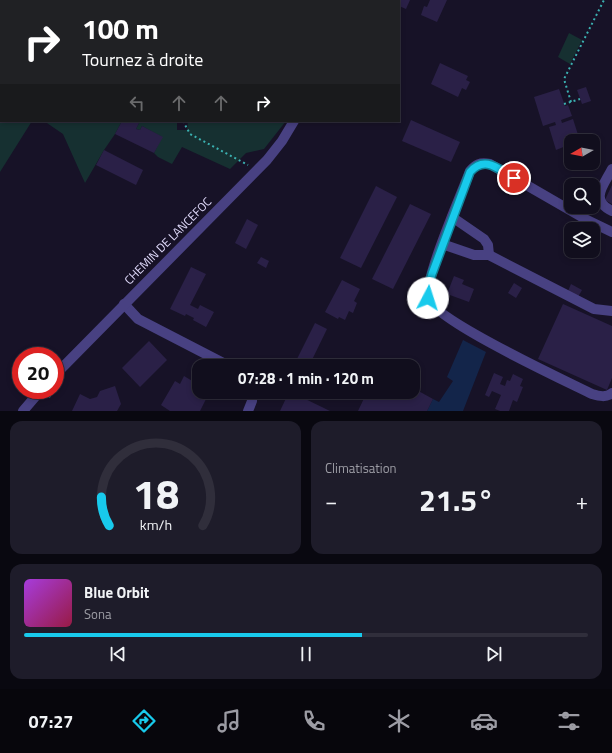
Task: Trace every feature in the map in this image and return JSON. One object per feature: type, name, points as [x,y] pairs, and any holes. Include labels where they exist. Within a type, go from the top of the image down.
[{"type":"street","name":"CHEMIN DE LANCEFOC","points":[[64,366],[258,169],[282,141],[293,122]]},
{"type":"street","points":[[612,232],[587,220],[490,164],[482,163],[475,166],[470,172],[452,216],[428,287],[428,298],[436,308],[472,332],[526,362],[592,394],[601,396],[612,393]]},
{"type":"street","points":[[612,168],[599,198],[600,203],[604,207],[612,211]]},
{"type":"street","points":[[452,216],[484,239],[488,245],[489,255]]},
{"type":"street","points":[[442,244],[474,255],[489,255],[594,309],[612,311]]},
{"type":"street","points":[[124,304],[138,319],[215,359]]},
{"type":"street","points":[[23,411],[33,399]]},
{"type":"street","points":[[248,411],[252,399]]},
{"type":"path","points":[[571,102],[564,80],[604,0]]},
{"type":"path","points":[[564,104],[580,99]]},
{"type":"path","points":[[184,122],[190,134],[258,169]]},
{"type":"green space","points":[[569,33],[582,40],[570,64],[558,57]]},
{"type":"green space","points":[[0,122],[31,122],[0,172]]},
{"type":"green space","points":[[45,122],[121,122],[85,183],[63,134]]},
{"type":"green space","points":[[140,122],[177,122],[177,130],[187,130],[188,122],[285,122],[264,149],[246,153],[230,169],[182,147],[172,164],[158,157],[154,153],[162,137],[142,126],[140,130],[136,129]]},
{"type":"water","points":[[463,340],[486,352],[463,411],[427,411],[433,399],[439,402],[453,381],[447,377]]},
{"type":"building","points":[[400,0],[410,0],[406,9],[400,6]]},
{"type":"building","points":[[430,0],[447,0],[437,22],[421,15],[424,6],[427,7]]},
{"type":"building","points":[[440,63],[468,76],[466,80],[470,82],[466,90],[462,88],[458,97],[431,84]]},
{"type":"building","points":[[586,87],[591,101],[582,104],[577,90]]},
{"type":"building","points":[[559,89],[565,106],[568,105],[572,116],[561,120],[562,123],[573,119],[578,134],[564,134],[564,147],[556,150],[549,127],[556,125],[555,122],[543,126],[534,97]]},
{"type":"building","points":[[411,120],[460,142],[451,162],[402,141]]},
{"type":"building","points":[[121,122],[140,122],[136,129],[140,130],[142,126],[163,137],[154,153],[115,134]]},
{"type":"building","points":[[104,150],[143,170],[136,185],[96,165]]},
{"type":"building","points":[[612,185],[612,204],[605,200]]},
{"type":"building","points":[[376,186],[397,197],[361,268],[340,258]]},
{"type":"building","points":[[410,204],[431,214],[393,289],[372,279]]},
{"type":"building","points":[[247,219],[258,225],[246,249],[235,243]]},
{"type":"building","points":[[261,257],[269,261],[266,268],[257,263]]},
{"type":"building","points":[[191,267],[206,274],[190,305],[198,309],[200,305],[214,312],[206,327],[193,320],[194,318],[186,314],[185,316],[170,309]]},
{"type":"building","points":[[454,276],[464,280],[462,284],[474,289],[469,302],[447,294]]},
{"type":"building","points":[[342,280],[360,289],[354,301],[357,303],[353,313],[349,311],[345,320],[339,317],[338,319],[325,312]]},
{"type":"building","points":[[514,283],[522,288],[516,298],[508,293]]},
{"type":"building","points":[[571,284],[582,290],[578,297],[568,291]]},
{"type":"building","points":[[563,304],[612,326],[612,378],[607,390],[538,359]]},
{"type":"building","points":[[315,323],[327,329],[312,359],[297,359]]},
{"type":"building","points":[[149,341],[167,360],[140,387],[122,368]]},
{"type":"building","points":[[494,373],[503,377],[500,384],[505,386],[507,380],[510,381],[513,374],[523,379],[520,386],[523,387],[517,402],[513,400],[509,411],[500,411],[495,409],[501,395],[492,391],[489,397],[485,395]]},
{"type":"building","points":[[184,376],[192,381],[192,399],[206,399],[200,411],[170,411],[161,405],[175,381],[180,384]]},
{"type":"building","points":[[115,386],[121,404],[117,411],[72,411],[80,394],[90,399],[97,397],[100,391]]},
{"type":"building","points":[[420,392],[433,399],[427,411],[358,411],[364,399],[420,399]]},
{"type":"building","points":[[286,399],[305,399],[330,411],[280,411]]},
{"type":"route","points":[[428,298],[428,287],[432,274],[452,216],[470,172],[475,166],[482,163],[490,164],[514,178]]}]
